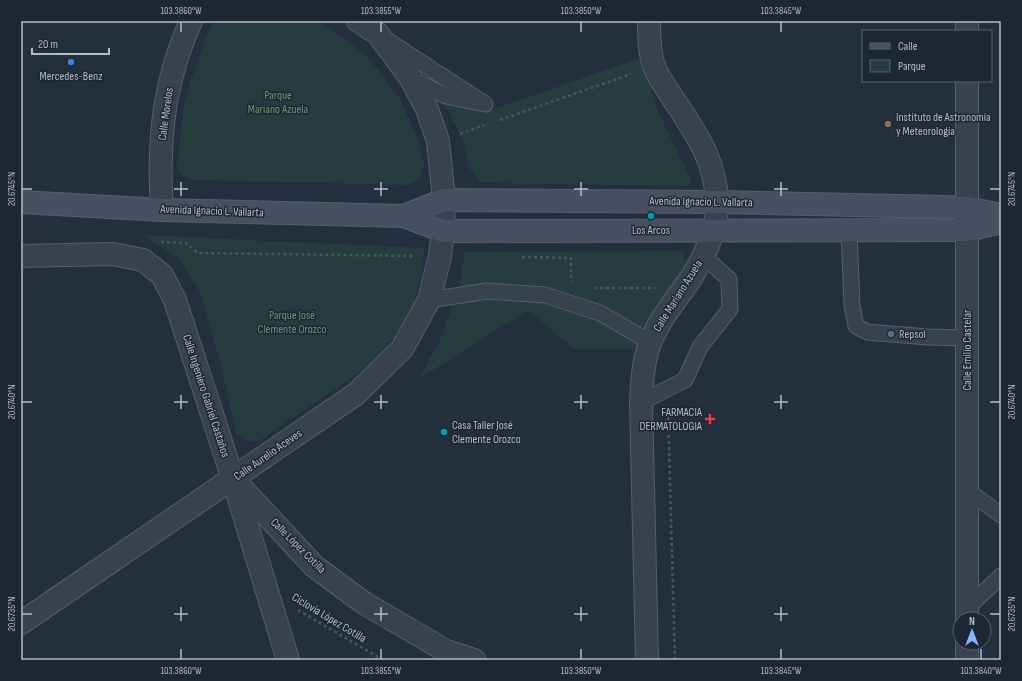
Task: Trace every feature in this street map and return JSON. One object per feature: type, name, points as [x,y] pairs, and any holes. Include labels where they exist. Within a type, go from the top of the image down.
[{"type":"main road","name":"Avenida Ignacio L. Vallarta","points":[[404,216],[444,200],[717,202],[967,208],[1001,215]]},
{"type":"main road","name":"Avenida Ignacio L. Vallarta","points":[[21,202],[162,210],[404,216],[443,231],[967,230],[1001,222]]},
{"type":"street","name":"Calle Morelos","points":[[162,210],[161,154],[164,114],[173,71],[191,21]]},
{"type":"street","points":[[358,21],[378,34]]},
{"type":"street","name":"Calle Mariano Azuela","points":[[647,660],[641,402],[643,369],[650,342],[668,308],[690,280],[703,256],[714,230],[717,202],[714,177],[706,151],[665,87],[654,66],[649,38],[649,21]]},
{"type":"street","name":"Calle Aurelio Aceves","points":[[21,623],[356,394],[402,349],[429,300],[440,256],[443,231],[444,200],[438,141],[427,109],[411,79],[378,34]]},
{"type":"street","name":"Calle Emilio Castelar","points":[[967,82],[967,611]]},
{"type":"street","name":"Calle Ingeniero Gabriel Castaños","points":[[21,256],[113,254],[143,260],[162,275],[175,300],[233,479],[288,660]]},
{"type":"street","name":"Calle López Cotilla","points":[[233,479],[314,566],[351,594],[446,651],[474,660]]},
{"type":"lane","points":[[378,34],[485,104],[446,96],[411,79]]},
{"type":"lane","points":[[849,230],[852,306],[856,326],[867,332],[928,337],[967,338]]},
{"type":"lane","points":[[641,402],[685,380],[700,347],[730,309],[729,279],[703,256]]},
{"type":"lane","points":[[429,300],[487,291],[545,295],[600,313],[650,342]]},
{"type":"lane","points":[[967,490],[1001,515]]},
{"type":"lane","points":[[969,611],[1001,576]]},
{"type":"path","points":[[495,122],[654,66]]},
{"type":"path","points":[[438,141],[488,124]]},
{"type":"path","points":[[154,242],[186,244],[198,253],[440,256]]},
{"type":"path","points":[[517,257],[571,258],[571,288]]},
{"type":"path","points":[[594,288],[660,288]]},
{"type":"path","name":"Ciclovía López Cotilla","points":[[267,591],[383,660]]},
{"type":"green space","name":"Parque Mariano Azuela","points":[[214,21],[318,21],[366,55],[399,97],[419,141],[424,164],[421,179],[408,185],[192,180],[181,175],[177,164],[184,102],[207,34]]},
{"type":"green space","points":[[641,58],[658,111],[690,178],[690,186],[480,183],[468,166],[465,148],[459,130],[443,103],[488,111]]},
{"type":"green space","name":"Parque José Clemente Orozco","points":[[143,235],[424,248],[423,271],[413,305],[394,338],[367,367],[259,441],[246,441],[236,433],[221,365],[200,292],[177,257]]},
{"type":"green space","points":[[684,251],[685,269],[633,349],[574,349],[528,310],[419,379],[442,336],[459,286],[465,252]]},
{"type":"place","name":"Mercedes-Benz","points":[[71,62]]},
{"type":"place","name":"Instituto de Astronomía y Meteorología","points":[[888,124]]},
{"type":"place","name":"Los Arcos","points":[[651,216]]},
{"type":"place","name":"Repsol","points":[[891,334]]},
{"type":"place","name":"FARMACIA DERMATOLOGIA","points":[[710,419]]},
{"type":"place","name":"Casa Taller José Clemente Orozco","points":[[444,432]]}]
